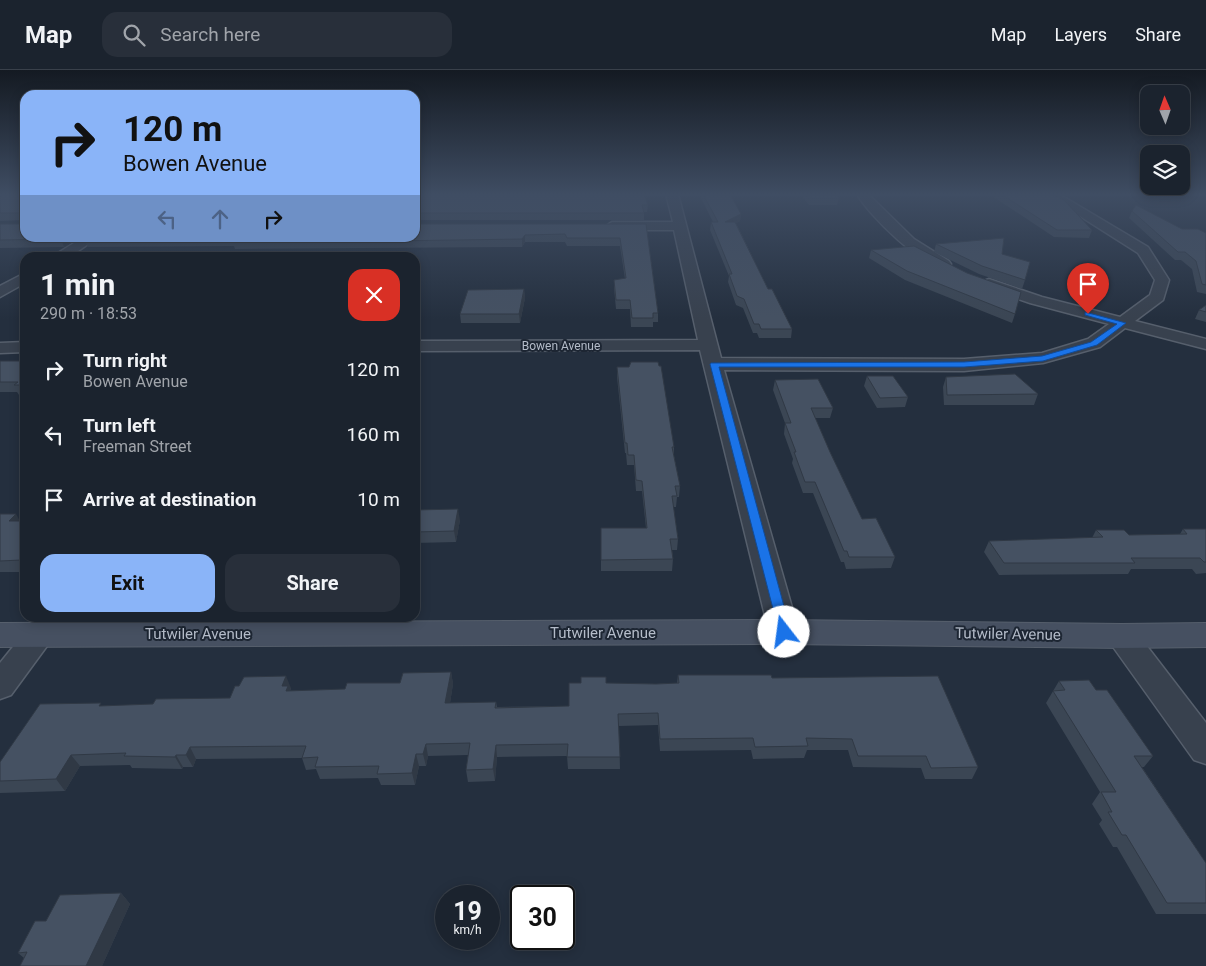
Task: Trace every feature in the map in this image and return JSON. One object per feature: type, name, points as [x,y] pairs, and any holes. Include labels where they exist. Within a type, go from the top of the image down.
[{"type":"street","points":[[683,236],[711,355],[784,632]]},
{"type":"street","points":[[900,236],[926,255],[966,275],[1036,300],[1206,344]]},
{"type":"street","name":"Bowen Avenue","points":[[420,346],[964,365],[1043,358],[1094,343],[1157,297],[1162,280],[1143,250],[1120,236]]},
{"type":"street","points":[[67,252],[83,242]]},
{"type":"street","points":[[0,292],[20,280]]},
{"type":"street","points":[[0,348],[20,348]]},
{"type":"street","name":"Tutwiler Avenue","points":[[0,635],[784,632],[1122,636],[1206,635]]},
{"type":"street","points":[[0,686],[40,634]]},
{"type":"street","points":[[1122,636],[1206,749]]},
{"type":"building","points":[[0,236],[20,236],[20,240],[0,240]]},
{"type":"building","points":[[420,236],[524,236],[522,239],[420,241]]},
{"type":"building","points":[[566,236],[648,236],[658,313],[653,313],[653,318],[632,318],[630,300],[616,300],[614,280],[626,278],[620,238],[567,238]]},
{"type":"building","points":[[717,236],[742,236],[768,289],[772,289],[792,329],[761,329],[759,324],[754,324],[744,299],[737,296],[729,274],[732,274]]},
{"type":"building","points":[[1160,236],[1206,236],[1206,285],[1202,284],[1196,261],[1185,252],[1178,252]]},
{"type":"building","points":[[1004,238],[1002,254],[1030,262],[1025,280],[982,266],[936,244]]},
{"type":"building","points":[[914,246],[967,273],[1021,292],[1015,314],[907,271],[871,250]]},
{"type":"building","points":[[524,289],[519,314],[460,314],[468,290]]},
{"type":"building","points":[[1206,305],[1206,312],[1199,310]]},
{"type":"building","points":[[0,361],[20,361],[20,385],[14,385],[18,382],[0,382]]},
{"type":"building","points":[[631,362],[658,362],[659,366],[661,366],[674,447],[672,447],[680,486],[675,486],[677,496],[672,496],[678,539],[670,539],[673,559],[601,560],[601,528],[647,528],[642,481],[636,480],[634,455],[628,455],[627,443],[625,443],[617,367],[629,367]]},
{"type":"building","points":[[1015,374],[1038,394],[947,395],[946,377]]},
{"type":"building","points":[[867,376],[893,376],[908,397],[880,398]]},
{"type":"building","points":[[818,379],[833,408],[811,408],[830,452],[862,519],[876,518],[895,557],[849,557],[847,551],[844,551],[815,482],[805,482],[785,423],[791,423],[775,380]]},
{"type":"building","points":[[458,509],[454,531],[420,532],[420,510]]},
{"type":"building","points":[[0,514],[16,514],[9,521],[20,521],[20,560],[0,561]]},
{"type":"building","points":[[1183,529],[1206,529],[1206,562],[1200,558],[1131,558],[1135,563],[1004,563],[989,541],[1103,537],[1096,530],[1124,530],[1129,535],[1187,534]]},
{"type":"building","points":[[451,672],[445,703],[496,702],[495,708],[569,706],[569,683],[581,683],[581,677],[606,677],[606,683],[656,684],[679,683],[678,675],[771,675],[772,678],[938,676],[978,767],[931,768],[926,756],[858,756],[852,739],[806,738],[808,746],[755,747],[753,738],[660,739],[658,713],[618,714],[620,757],[567,757],[568,744],[496,745],[493,769],[466,770],[470,743],[426,744],[423,754],[416,754],[412,773],[377,774],[379,766],[315,767],[318,757],[302,758],[306,746],[190,747],[186,755],[176,755],[175,757],[124,756],[126,753],[71,755],[56,779],[0,781],[0,762],[40,704],[101,703],[99,706],[153,704],[156,699],[230,698],[235,686],[239,686],[244,677],[286,676],[282,686],[288,686],[286,691],[345,689],[347,683],[400,683],[403,673]]},
{"type":"building","points":[[1089,680],[1096,690],[1107,690],[1153,756],[1134,756],[1206,863],[1206,903],[1167,903],[1126,835],[1122,835],[1108,812],[1112,812],[1101,792],[1116,792],[1053,691],[1065,690],[1059,681]]},
{"type":"building","points":[[121,893],[86,966],[20,966],[27,952],[18,953],[35,921],[46,921],[60,895]]},
{"type":"route","points":[[784,632],[714,364],[964,365],[1043,358],[1094,343],[1123,323],[1088,314]]}]
